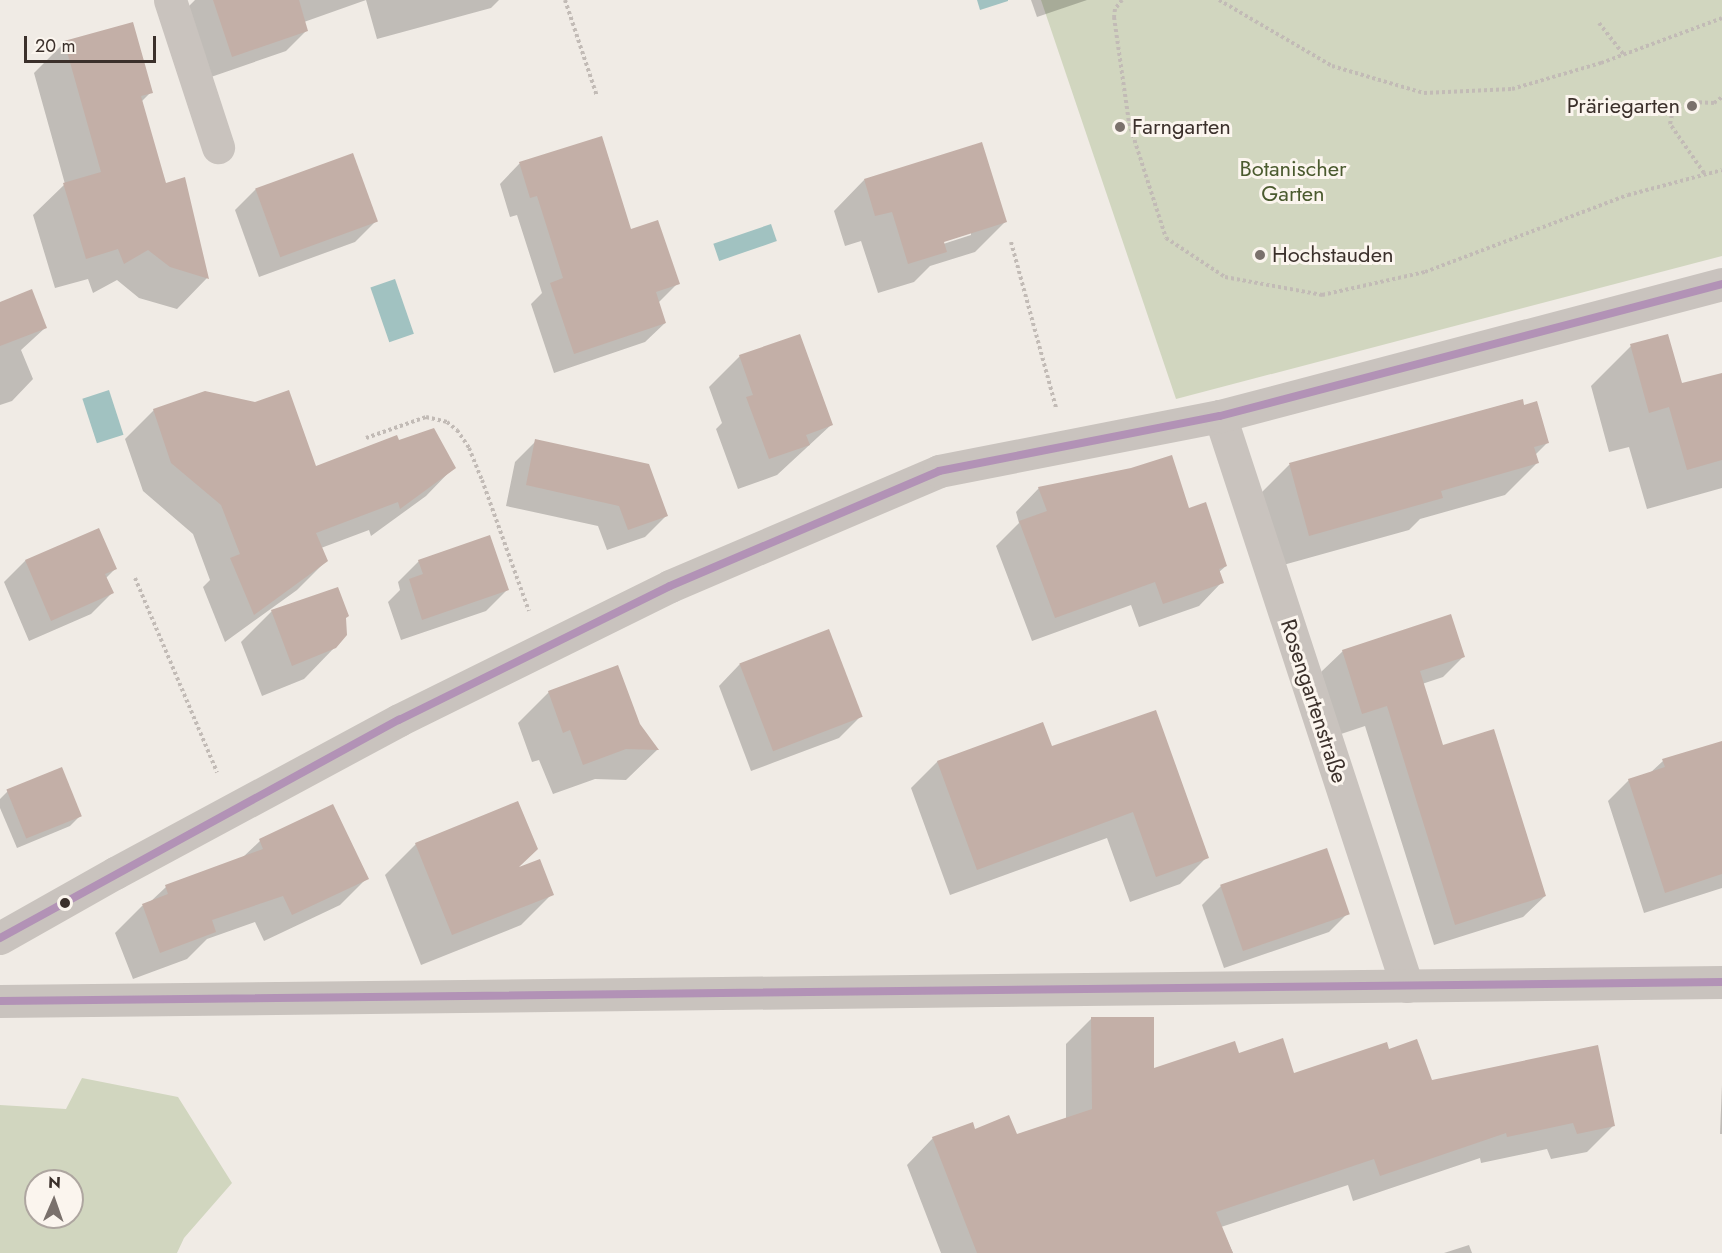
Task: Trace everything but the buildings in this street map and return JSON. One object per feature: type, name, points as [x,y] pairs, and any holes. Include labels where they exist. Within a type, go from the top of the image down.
[{"type":"street","points":[[170,0],[218,147]]},
{"type":"street","points":[[0,938],[115,873],[234,811],[399,720],[670,585],[939,471],[1220,416],[1722,284]]},
{"type":"street","name":"Rosengartenstraße","points":[[1220,416],[1407,986]]},
{"type":"street","points":[[0,1001],[1722,982]]},
{"type":"path","points":[[565,0],[597,96]]},
{"type":"path","points":[[1122,0],[1115,9],[1114,17],[1129,123],[1167,238],[1225,277],[1322,295],[1425,272],[1629,195],[1722,170]]},
{"type":"path","points":[[1219,0],[1332,66],[1424,93],[1512,90],[1623,54],[1722,18]]},
{"type":"path","points":[[1599,23],[1623,54]]},
{"type":"path","points":[[1704,173],[1670,124],[1673,110],[1694,102],[1714,103],[1722,97]]},
{"type":"path","points":[[1011,242],[1066,446]]},
{"type":"path","points":[[366,438],[426,417],[447,422],[457,430],[464,439],[478,470],[529,611],[572,634]]},
{"type":"path","points":[[135,578],[234,811]]},
{"type":"green space","name":"Botanischer Garten","points":[[1041,0],[1722,0],[1722,256],[1176,399]]},
{"type":"green space","points":[[82,1078],[178,1097],[232,1183],[184,1238],[177,1253],[0,1253],[0,1105],[66,1109]]},
{"type":"water","points":[[977,0],[1008,0],[1008,1],[980,10]]},
{"type":"water","points":[[771,224],[777,241],[719,261],[713,244]]},
{"type":"water","points":[[395,279],[414,334],[389,342],[370,287]]},
{"type":"water","points":[[109,390],[124,435],[97,443],[82,399]]},
{"type":"transit line","points":[[0,938],[399,720],[670,586],[939,471],[1220,416],[1722,284]]},
{"type":"transit line","points":[[0,1001],[1722,982]]},
{"type":"place","name":"Präriegarten","points":[[1692,106]]},
{"type":"place","name":"Farngarten","points":[[1120,127]]},
{"type":"place","name":"Hochstauden","points":[[1260,255]]}]
